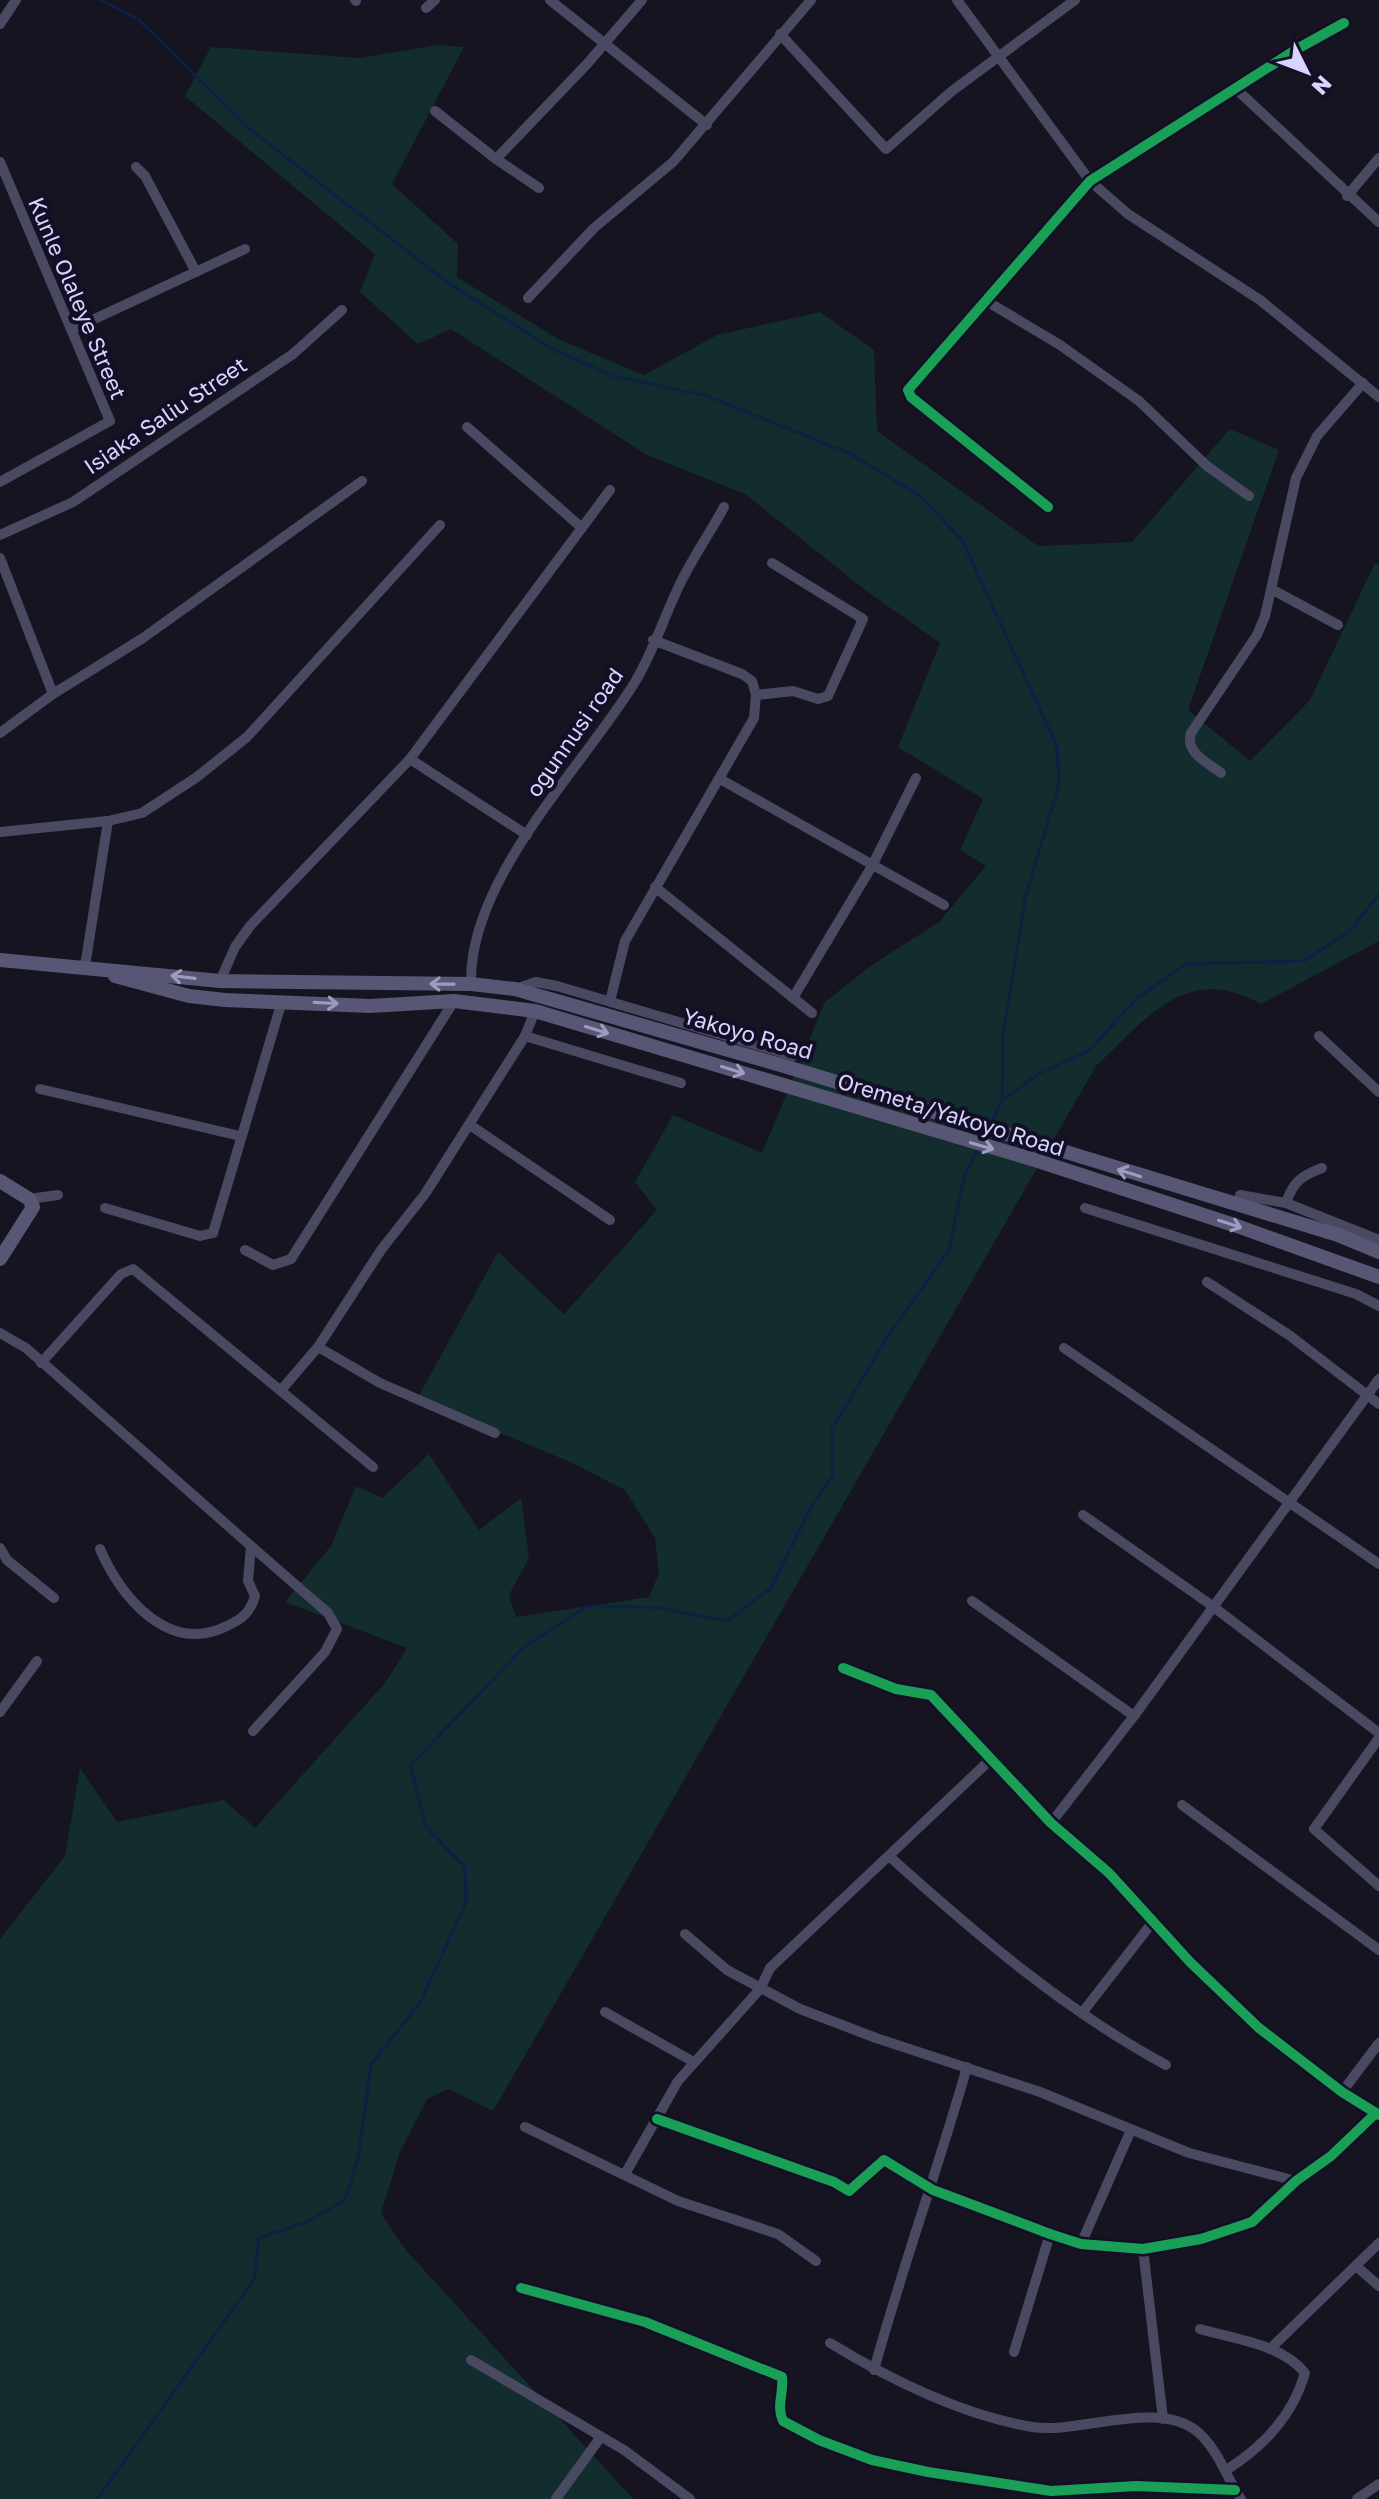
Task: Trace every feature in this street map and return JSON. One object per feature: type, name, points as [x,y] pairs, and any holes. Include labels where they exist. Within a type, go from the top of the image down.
[{"type":"main road","points":[[0,960],[85,966]]},
{"type":"main road","name":"Yakoyo Road","points":[[85,966],[220,981],[471,984],[515,989],[1338,1235],[1379,1252]]},
{"type":"main road","name":"Oremeta/Yakoyo Road","points":[[85,966],[189,996],[370,1006],[454,1001],[535,1011],[1035,1160],[1379,1277]]},
{"type":"main road","points":[[0,1181],[29,1199],[33,1207],[0,1259]]},
{"type":"street","points":[[0,24],[16,0]]},
{"type":"street","points":[[426,8],[435,0]]},
{"type":"street","points":[[550,0],[707,125]]},
{"type":"street","points":[[496,159],[558,96],[642,0]]},
{"type":"street","points":[[528,298],[594,228],[673,162],[811,0]]},
{"type":"street","points":[[957,0],[1000,54],[1045,125],[1090,181],[1128,214],[1260,300],[1379,397]]},
{"type":"street","points":[[780,34],[886,149],[1000,54],[1075,0]]},
{"type":"street","points":[[1048,507],[911,397],[908,390],[988,302],[1090,181],[1319,35],[1344,23]]},
{"type":"street","points":[[1235,88],[1347,196],[1379,222]]},
{"type":"street","points":[[435,111],[539,188]]},
{"type":"street","points":[[1347,196],[1379,158]]},
{"type":"street","name":"Kunle Olaleye Street","points":[[0,162],[110,421],[0,482]]},
{"type":"street","points":[[136,167],[145,176],[196,272]]},
{"type":"street","points":[[73,329],[245,249]]},
{"type":"street","points":[[988,302],[1060,345],[1139,401],[1207,466],[1249,496]]},
{"type":"street","name":"Isiaka Saliu Street","points":[[0,535],[73,502],[293,354],[342,310]]},
{"type":"street","points":[[1221,773],[1192,751],[1188,742],[1191,733],[1257,635],[1273,590],[1296,478],[1308,450],[1363,383]]},
{"type":"street","points":[[467,427],[582,528]]},
{"type":"street","points":[[0,733],[53,694],[143,638],[362,481]]},
{"type":"street","points":[[220,981],[235,947],[250,926],[410,759],[610,490]]},
{"type":"street","name":"ogunnusi road","points":[[471,984],[475,943],[494,896],[527,835],[636,682],[684,577],[724,507]]},
{"type":"street","points":[[0,832],[108,821],[142,813],[197,777],[247,737],[440,525]]},
{"type":"street","points":[[0,558],[53,694]]},
{"type":"street","points":[[756,695],[793,691],[818,699],[828,696],[863,619],[772,563]]},
{"type":"street","points":[[1273,590],[1338,625]]},
{"type":"street","points":[[610,1001],[625,941],[754,718],[756,695],[752,681],[742,674],[653,640]]},
{"type":"street","points":[[410,759],[527,835]]},
{"type":"street","points":[[793,998],[872,866],[916,778]]},
{"type":"street","points":[[720,779],[944,905]]},
{"type":"street","points":[[85,966],[108,821]]},
{"type":"street","points":[[655,887],[812,1013]]},
{"type":"street","points":[[515,989],[536,982],[793,1056]]},
{"type":"street","points":[[105,1208],[207,1236],[218,1225],[240,1136],[282,1001]]},
{"type":"street","points":[[245,1250],[273,1265],[291,1259],[454,1001]]},
{"type":"street","points":[[282,1389],[318,1347],[470,1125],[525,1036],[535,1011]]},
{"type":"street","points":[[525,1036],[681,1083]]},
{"type":"street","points":[[1319,1036],[1379,1092]]},
{"type":"street","points":[[40,1089],[240,1136]]},
{"type":"street","points":[[470,1125],[610,1220]]},
{"type":"street","points":[[1286,1203],[1291,1186],[1302,1175],[1322,1168]]},
{"type":"street","points":[[29,1199],[58,1195]]},
{"type":"street","points":[[1240,1195],[1286,1203],[1379,1240]]},
{"type":"street","points":[[1085,1208],[1356,1294],[1379,1306]]},
{"type":"street","points":[[41,1363],[121,1274],[133,1269],[373,1467]]},
{"type":"street","points":[[1207,1282],[1289,1335],[1379,1404]]},
{"type":"street","points":[[0,1333],[26,1348],[230,1523],[251,1546],[328,1613],[337,1629],[325,1652],[253,1731]]},
{"type":"street","points":[[318,1347],[380,1383],[495,1433]]},
{"type":"street","points":[[1064,1348],[1290,1500],[1379,1564]]},
{"type":"street","points":[[1051,1823],[1134,1716],[1211,1605],[1379,1379]]},
{"type":"street","points":[[1083,1515],[1211,1605],[1379,1736],[1314,1829],[1379,1886]]},
{"type":"street","points":[[100,1549],[120,1587],[158,1624],[172,1632],[196,1636],[242,1618],[252,1607],[255,1596],[248,1581],[251,1546]]},
{"type":"street","points":[[0,1548],[7,1560],[54,1598]]},
{"type":"street","points":[[972,1601],[1134,1716]]},
{"type":"street","points":[[0,1712],[37,1661]]},
{"type":"street","points":[[657,2119],[834,2182],[849,2191],[884,2160],[933,2190],[1050,2234],[1081,2244],[1143,2249],[1201,2239],[1252,2222],[1296,2181],[1331,2156],[1378,2114],[1342,2092],[1259,2028],[1152,1923],[1109,1873],[1051,1823],[931,1695],[896,1689],[843,1668]]},
{"type":"street","points":[[625,2174],[692,2061],[760,1989],[770,1968],[990,1760]]},
{"type":"street","points":[[1182,1805],[1379,1950]]},
{"type":"street","points":[[890,1857],[974,1933],[1082,2013],[1166,2065]]},
{"type":"street","points":[[1082,2013],[1152,1923]]},
{"type":"street","points":[[685,1934],[727,1970],[760,1989],[865,2034],[967,2067],[1189,2153],[1296,2181]]},
{"type":"street","points":[[605,2012],[692,2061]]},
{"type":"street","points":[[1342,2092],[1379,2043]]},
{"type":"street","points":[[874,2370],[913,2238],[933,2190],[967,2067]]},
{"type":"street","points":[[525,2127],[678,2201],[778,2234],[816,2261]]},
{"type":"street","points":[[1081,2244],[1131,2130]]},
{"type":"street","points":[[1014,2352],[1050,2234]]},
{"type":"street","points":[[1270,2349],[1379,2243]]},
{"type":"street","points":[[1143,2249],[1163,2419]]},
{"type":"street","points":[[1356,2266],[1379,2286]]},
{"type":"street","points":[[521,2288],[645,2322],[782,2377],[784,2392],[779,2407],[783,2421],[819,2440],[872,2460],[1051,2491],[1136,2486],[1238,2494],[1228,2469],[1201,2434],[1163,2419],[1034,2428],[959,2406],[874,2370],[830,2343]]},
{"type":"street","points":[[1200,2329],[1270,2349],[1297,2363],[1305,2373],[1297,2400],[1258,2448],[1228,2469]]},
{"type":"street","points":[[471,2360],[600,2438],[690,2499]]},
{"type":"street","points":[[556,2499],[600,2438]]},
{"type":"street","points":[[1357,2499],[1379,2484]]},
{"type":"green space","points":[[438,45],[464,47],[392,184],[458,244],[457,277],[560,340],[644,375],[717,335],[820,312],[874,350],[877,431],[1038,546],[1132,542],[1230,429],[1279,450],[1188,710],[1250,761],[1310,700],[1374,565],[1379,563],[1379,941],[1261,1004],[1235,993],[1211,989],[1170,1001],[1151,1014],[1096,1066],[493,2111],[449,2089],[427,2099],[400,2152],[381,2213],[405,2249],[633,2499],[0,2499],[0,1939],[65,1856],[80,1768],[117,1822],[224,1800],[255,1828],[385,1683],[407,1648],[285,1602],[331,1546],[356,1486],[382,1498],[429,1454],[479,1530],[521,1498],[529,1558],[509,1595],[516,1617],[649,1597],[659,1573],[655,1538],[625,1490],[568,1461],[417,1399],[498,1252],[564,1314],[657,1210],[635,1182],[673,1115],[762,1153],[825,1002],[872,965],[939,922],[986,866],[960,850],[983,799],[898,747],[940,643],[865,590],[745,494],[647,455],[451,329],[418,344],[360,292],[375,254],[185,96],[211,47],[359,58]]},
{"type":"waterway","points":[[101,0],[138,19],[251,130],[447,282],[554,350],[614,376],[707,396],[851,454],[920,496],[962,540],[1057,746],[1059,783],[1025,899],[1003,1036],[1002,1101]]},
{"type":"waterway","points":[[991,1123],[1002,1101],[1038,1074],[1090,1050],[1136,999],[1186,964],[1304,961],[1350,931],[1379,894]]},
{"type":"waterway","points":[[97,2499],[254,2280],[259,2238],[304,2223],[345,2200],[358,2158],[371,2064],[420,2003],[466,1902],[465,1867],[425,1826],[411,1765],[524,1647],[588,1606],[653,1607],[727,1621],[771,1588],[811,1507],[833,1475],[832,1429],[888,1336],[949,1250],[964,1177],[979,1147]]},
{"type":"cycle path","points":[[1048,507],[911,397],[908,390],[1090,181],[1297,49],[1344,23]]},
{"type":"cycle path","points":[[843,1668],[896,1689],[931,1695],[1051,1823],[1109,1873],[1190,1962],[1259,2028],[1342,2092],[1379,2115]]},
{"type":"cycle path","points":[[657,2119],[834,2182],[849,2191],[884,2160],[933,2190],[1050,2234],[1081,2244],[1143,2249],[1201,2239],[1252,2222],[1296,2181],[1331,2156],[1376,2113]]},
{"type":"cycle path","points":[[521,2288],[645,2322],[782,2377],[780,2410],[783,2421],[819,2440],[872,2460],[1051,2491],[1136,2486],[1235,2490]]}]
